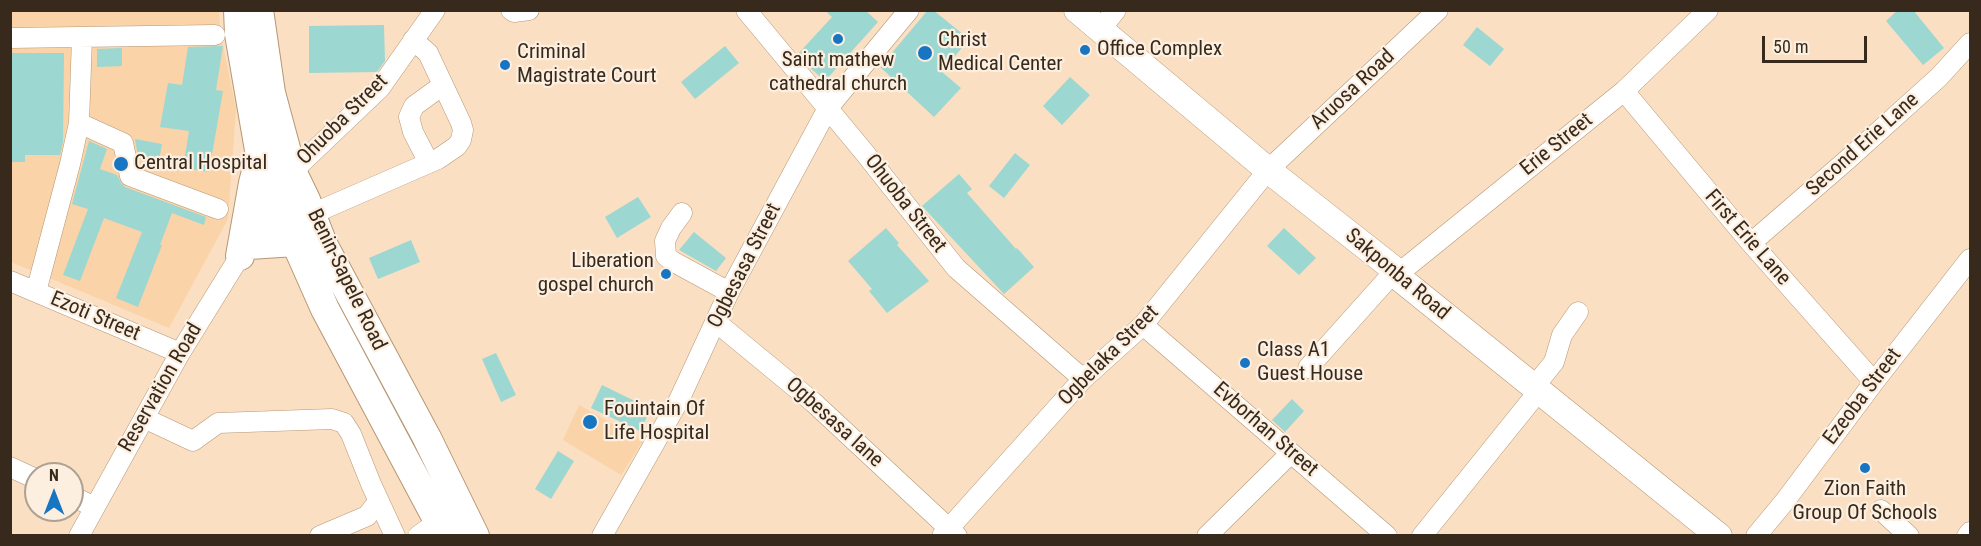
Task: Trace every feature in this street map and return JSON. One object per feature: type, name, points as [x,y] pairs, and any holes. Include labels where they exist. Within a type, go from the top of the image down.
[{"type":"highway","name":"Benin-Sapele Road","points":[[238,10],[239,34],[260,156],[284,180]]},
{"type":"highway","name":"Benin-Sapele Road","points":[[259,10],[284,180],[300,218],[325,309],[434,531]]},
{"type":"highway","points":[[244,250],[260,156]]},
{"type":"highway","name":"Benin-Sapele Road","points":[[300,218],[323,244],[427,438],[475,536]]},
{"type":"highway","points":[[244,250],[300,218]]},
{"type":"main road","name":"Sakponba Road","points":[[1077,10],[1108,20],[1268,170],[1396,273],[1535,390],[1719,536]]},
{"type":"street","name":"Ohuoba Street","points":[[284,180],[380,88],[435,10]]},
{"type":"street","points":[[511,10],[514,12],[529,10]]},
{"type":"street","name":"Ohuoba Street","points":[[746,10],[956,268],[1083,379]]},
{"type":"street","name":"Ogbesasa Street","points":[[602,536],[679,400],[729,292],[828,108],[909,10]]},
{"type":"street","name":"Aruosa Road","points":[[1268,170],[1438,10]]},
{"type":"street","name":"Erie Street","points":[[1308,368],[1396,273],[1623,91],[1708,10]]},
{"type":"street","points":[[10,38],[215,35]]},
{"type":"street","points":[[36,292],[79,123],[82,38]]},
{"type":"street","points":[[300,218],[429,163],[457,146],[463,135],[461,123],[428,53],[413,40]]},
{"type":"street","name":"Second Erie Lane","points":[[1751,243],[1847,160],[1971,43]]},
{"type":"street","points":[[429,163],[413,132],[409,117],[414,106],[443,85]]},
{"type":"street","name":"First Erie Lane","points":[[1623,91],[1751,243],[1874,382]]},
{"type":"street","points":[[79,123],[123,143],[130,176],[219,209]]},
{"type":"street","name":"Ogbelaka Street","points":[[950,533],[1083,379],[1143,325],[1268,170]]},
{"type":"street","name":"Reservation Road","points":[[79,536],[180,353],[284,180]]},
{"type":"street","points":[[682,213],[665,241],[666,256],[729,292]]},
{"type":"street","name":"Ezeoba Street","points":[[1756,536],[1971,259]]},
{"type":"street","name":"Ezoti Street","points":[[10,281],[180,353]]},
{"type":"street","points":[[1422,536],[1535,390],[1554,362],[1562,335],[1578,312]]},
{"type":"street","name":"Ogbesasa lane","points":[[716,322],[813,402],[950,533]]},
{"type":"street","name":"Evborhan Street","points":[[1143,325],[1387,536]]},
{"type":"street","points":[[144,418],[193,441],[219,423],[332,419],[344,423],[351,434],[395,536]]},
{"type":"street","points":[[1207,536],[1291,453]]},
{"type":"street","points":[[10,467],[24,473]]},
{"type":"street","points":[[84,502],[94,507]]},
{"type":"street","points":[[320,536],[368,516],[374,507],[380,504]]},
{"type":"street","points":[[1881,510],[1909,536]]},
{"type":"shaded area","name":"Central Hospital","points":[[10,11],[219,11],[220,31],[236,109],[228,219],[169,328],[11,262]]},
{"type":"shaded area","name":"Fouintain Of Life Hospital","points":[[579,405],[643,441],[621,475],[563,440]]},
{"type":"building","name":"Saint mathew cathedral church","points":[[825,10],[865,10],[878,22],[825,81],[798,54],[832,17]]},
{"type":"building","name":"Christ Medical Center","points":[[928,10],[933,10],[969,39],[942,72],[961,88],[934,117],[880,67]]},
{"type":"building","points":[[1898,10],[1913,10],[1944,48],[1923,65],[1886,21]]},
{"type":"building","points":[[384,25],[385,61],[377,72],[309,73],[309,26]]},
{"type":"building","points":[[1477,27],[1504,49],[1490,66],[1463,45]]},
{"type":"building","points":[[223,46],[216,90],[223,91],[209,172],[183,168],[189,131],[160,127],[168,83],[182,85],[188,47]]},
{"type":"building","points":[[725,46],[739,63],[695,99],[681,82]]},
{"type":"building","points":[[122,48],[122,66],[97,67],[97,49]]},
{"type":"building","points":[[10,53],[64,53],[63,142],[60,155],[25,155],[25,162],[10,162]]},
{"type":"building","points":[[1070,77],[1090,95],[1062,125],[1043,106]]},
{"type":"building","points":[[135,139],[162,144],[159,160],[138,156]]},
{"type":"building","points":[[89,141],[107,149],[100,169],[117,175],[125,187],[206,217],[204,225],[172,213],[138,307],[116,298],[142,232],[104,218],[80,281],[63,275],[88,209],[72,204]]},
{"type":"building","points":[[1015,153],[1030,165],[1004,198],[989,186]]},
{"type":"building","points":[[959,174],[972,189],[967,193],[1034,267],[1004,294],[922,206]]},
{"type":"building","points":[[638,197],[651,217],[617,238],[605,217]]},
{"type":"building","points":[[886,228],[899,243],[897,245],[929,281],[887,313],[869,291],[872,289],[848,261]]},
{"type":"building","points":[[1284,228],[1316,258],[1299,275],[1267,246]]},
{"type":"building","points":[[694,232],[726,258],[716,271],[679,250]]},
{"type":"building","points":[[411,240],[420,262],[378,279],[369,258]]},
{"type":"building","points":[[496,353],[516,395],[501,402],[482,359]]},
{"type":"building","points":[[602,385],[651,409],[640,431],[591,408]]},
{"type":"building","points":[[1292,399],[1304,411],[1285,432],[1272,420]]},
{"type":"building","points":[[558,451],[574,461],[551,499],[535,489]]},
{"type":"place","name":"Saint mathew cathedral church","points":[[838,39]]},
{"type":"place","name":"Office Complex","points":[[1085,50]]},
{"type":"place","name":"Christ Medical Center","points":[[925,53]]},
{"type":"place","name":"Criminal Magistrate Court","points":[[505,65]]},
{"type":"place","name":"Central Hospital","points":[[121,164]]},
{"type":"place","name":"Liberation gospel church","points":[[666,274]]},
{"type":"place","name":"Class A1 Guest House","points":[[1245,363]]},
{"type":"place","name":"Fouintain Of Life Hospital","points":[[590,422]]},
{"type":"place","name":"Zion Faith Group Of Schools","points":[[1865,468]]}]
